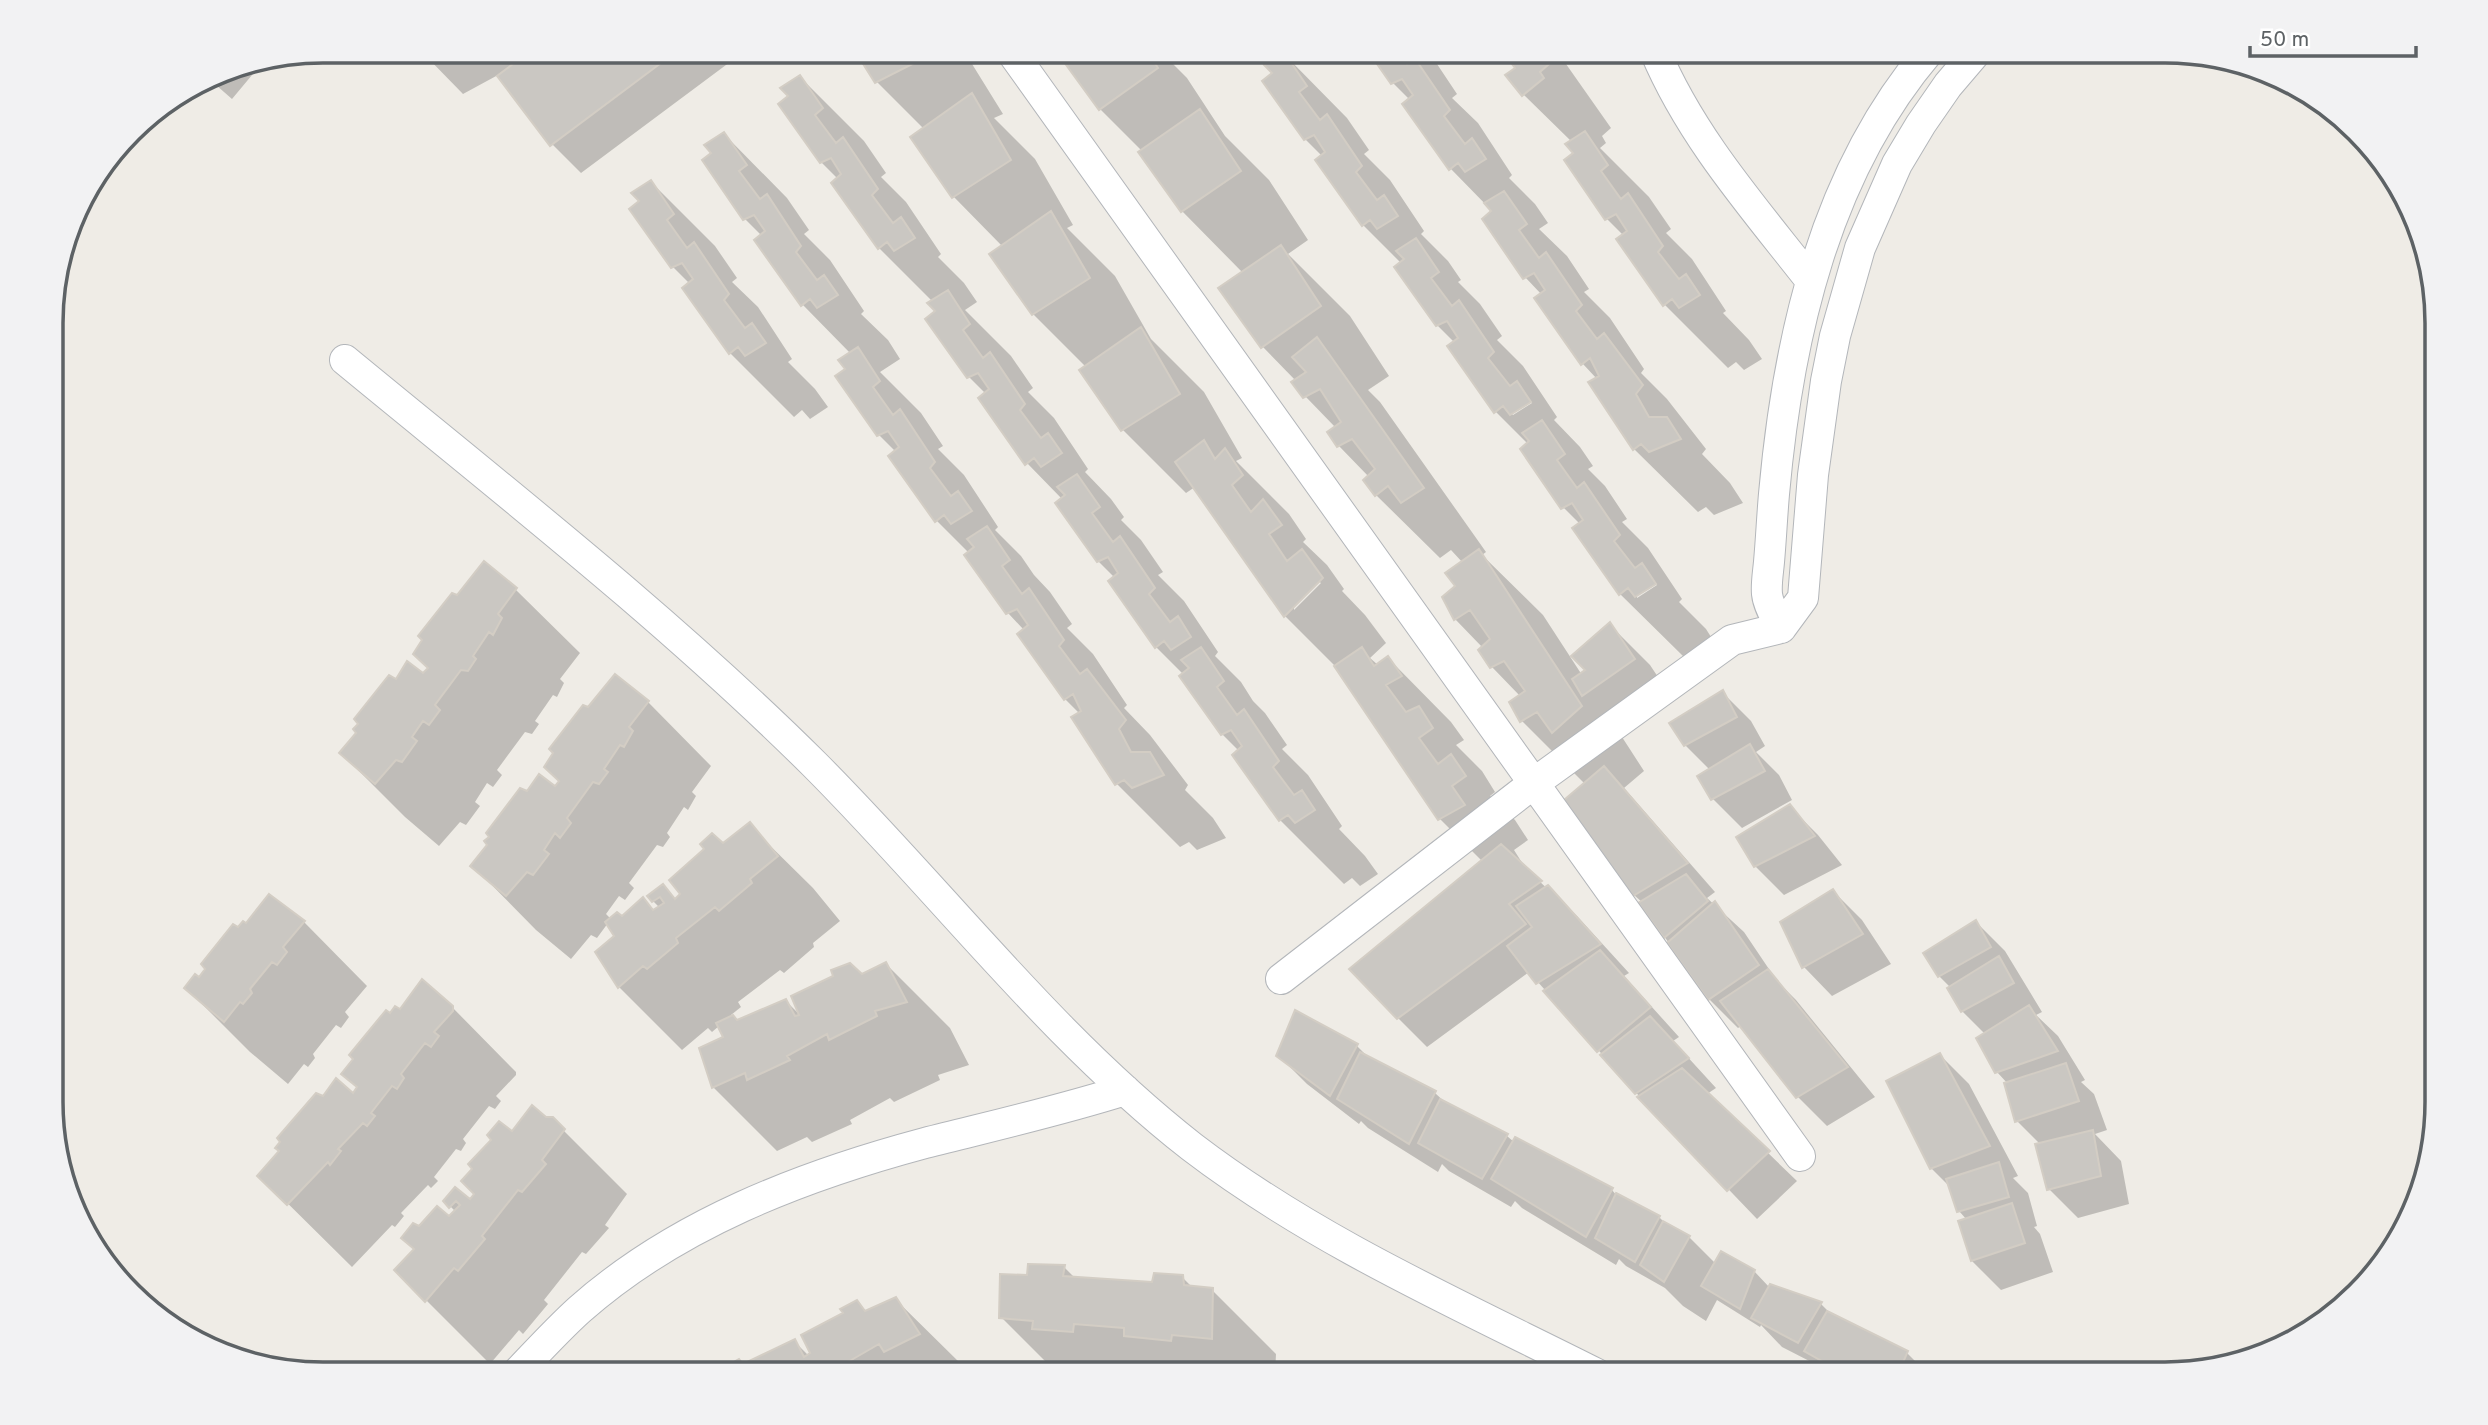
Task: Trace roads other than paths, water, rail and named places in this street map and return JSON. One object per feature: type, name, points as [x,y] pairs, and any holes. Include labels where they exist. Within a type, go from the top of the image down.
[{"type":"street","points":[[1020,63],[1800,1156]]},
{"type":"street","points":[[1661,63],[1677,97],[1717,161],[1811,281]]},
{"type":"street","points":[[1781,628],[1767,596],[1772,520],[1790,375],[1811,281],[1843,190],[1890,104],[1920,63]]},
{"type":"street","points":[[1281,979],[1534,783],[1732,640],[1781,628],[1803,598],[1813,475],[1824,393],[1835,336],[1860,248],[1877,205],[1920,124],[1967,63]]},
{"type":"street","points":[[345,360],[558,535],[746,700],[862,813],[1006,972],[1125,1090],[1216,1164],[1295,1216],[1434,1292],[1573,1362]]},
{"type":"street","points":[[527,1362],[556,1332],[616,1280],[653,1255],[730,1212],[798,1183],[847,1166],[924,1143],[1066,1109],[1125,1090]]}]
